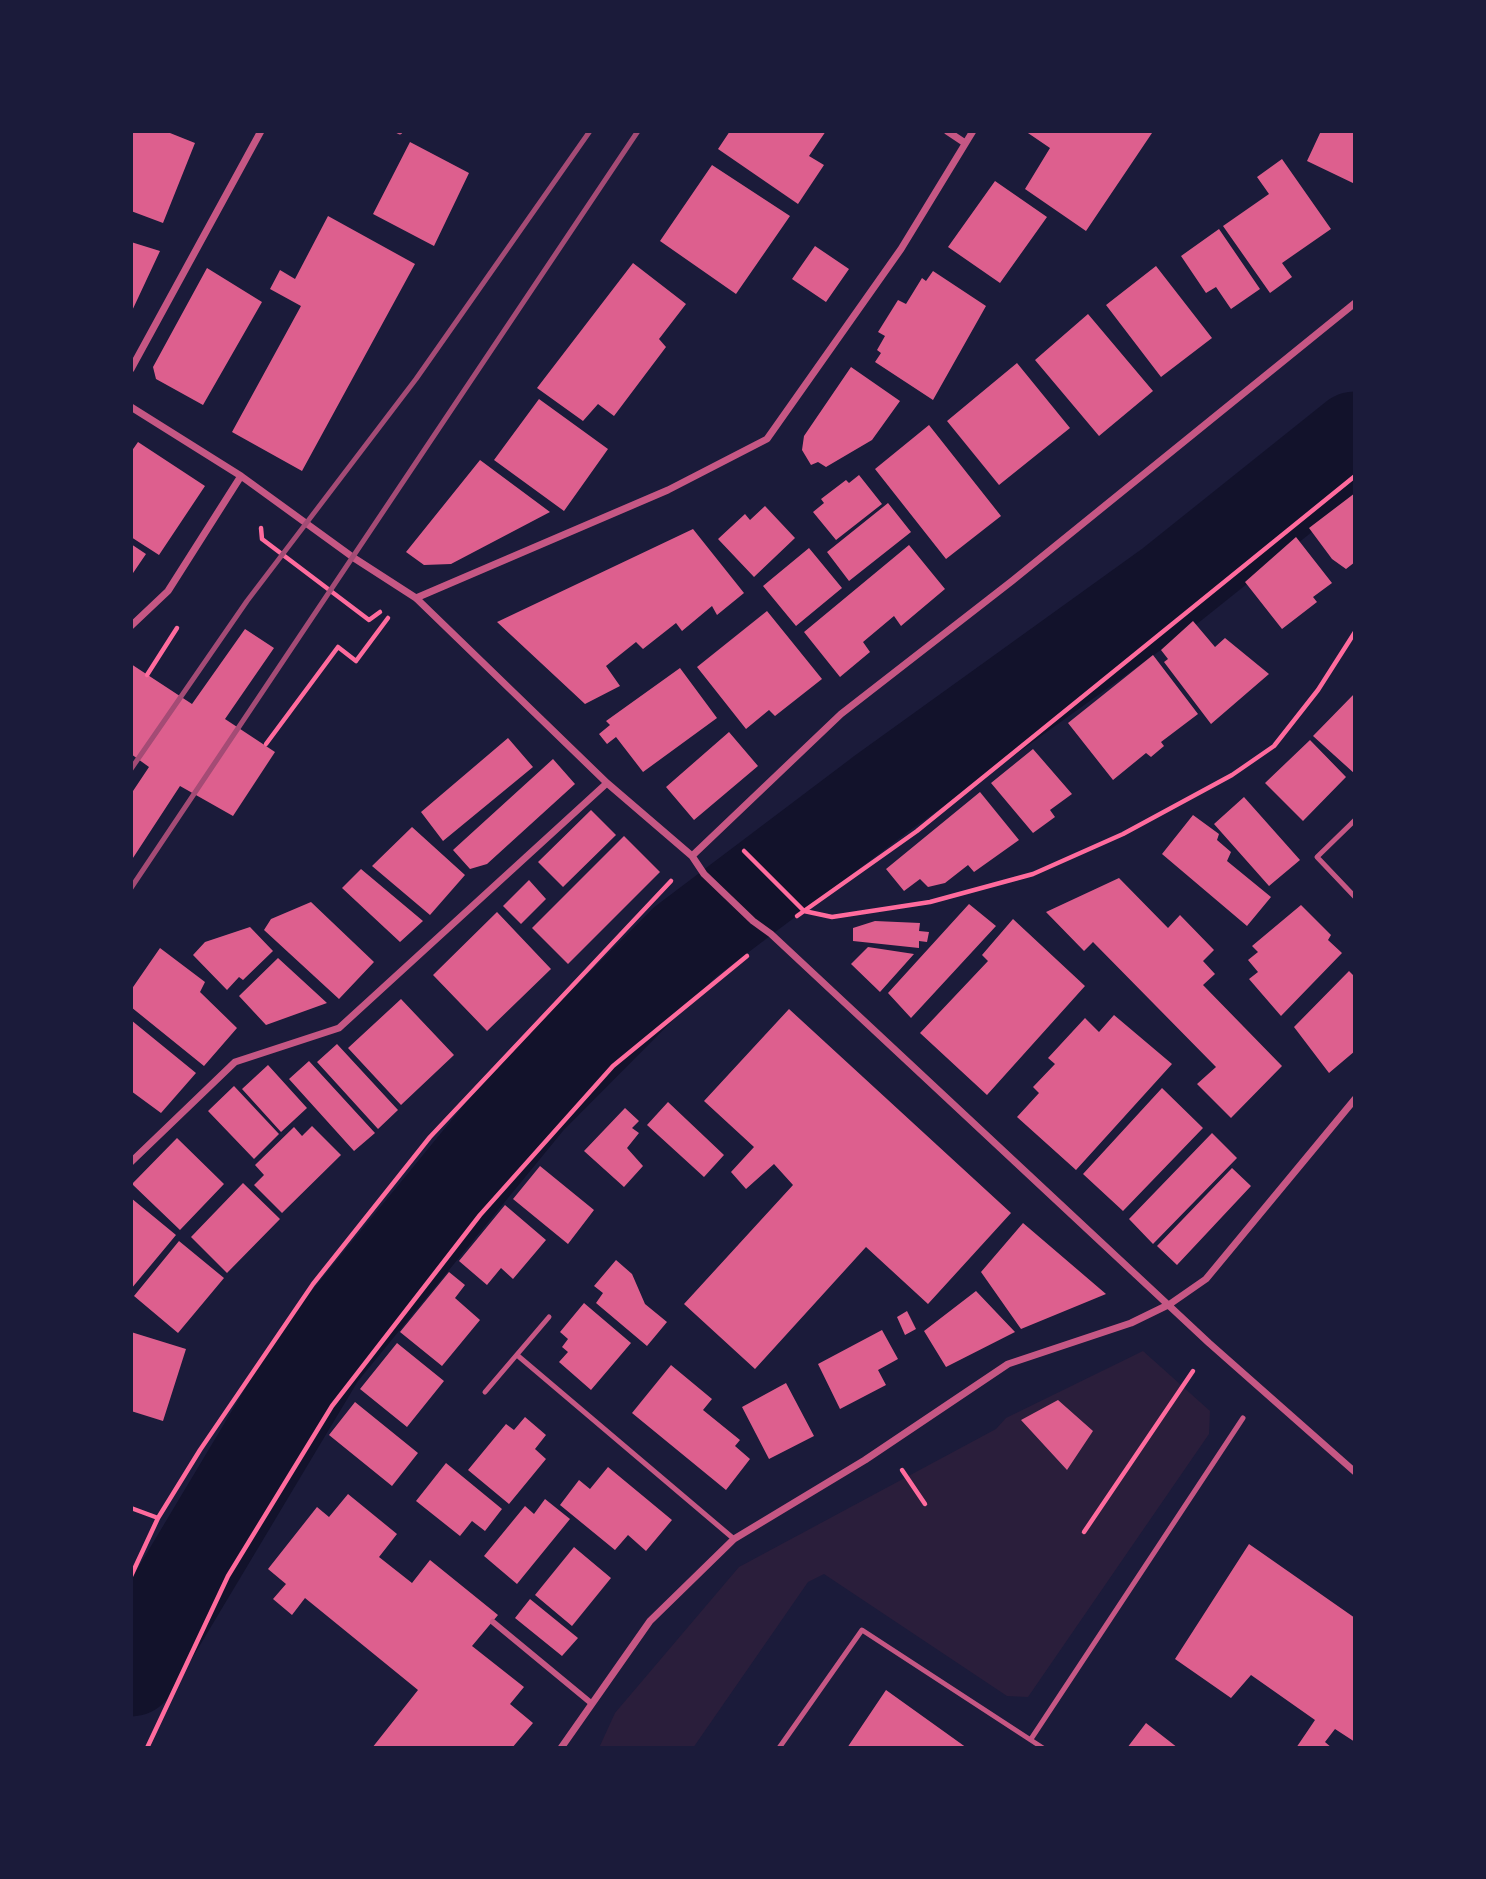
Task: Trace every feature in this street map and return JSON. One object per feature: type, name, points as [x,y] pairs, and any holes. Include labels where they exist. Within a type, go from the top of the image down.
[{"type":"street","points":[[131,369],[261,131]]},
{"type":"street","points":[[947,131],[965,143]]},
{"type":"street","points":[[416,598],[668,490],[767,439],[901,249],[973,131]]},
{"type":"street","points":[[692,856],[841,714],[1012,581],[1355,303]]},
{"type":"street","points":[[131,407],[241,476],[354,558],[416,598],[607,783],[692,856],[704,874],[753,921],[771,934],[1212,1345],[1355,1472]]},
{"type":"street","points":[[131,626],[168,591],[241,476]]},
{"type":"street","points":[[131,1162],[235,1062],[339,1028],[607,783]]},
{"type":"street","points":[[561,1748],[650,1621],[734,1539],[884,1448],[1008,1364],[1131,1323],[1170,1304],[1206,1279],[1355,1099]]},
{"type":"street","points":[[493,1622],[591,1703]]},
{"type":"lane","points":[[1355,820],[1317,857],[1355,898]]},
{"type":"lane","points":[[485,1392],[550,1317]]},
{"type":"lane","points":[[517,1355],[734,1539]]},
{"type":"lane","points":[[1031,1739],[1243,1418]]},
{"type":"lane","points":[[779,1748],[862,1630],[1043,1748]]},
{"type":"path","points":[[147,1748],[229,1576],[332,1406],[480,1215],[613,1066],[771,934],[917,831],[1355,476]]},
{"type":"path","points":[[262,539],[369,620]]},
{"type":"path","points":[[265,744],[338,647],[356,661],[394,610]]},
{"type":"path","points":[[745,852],[804,911],[832,917],[930,902],[1033,874],[1123,834],[1232,775],[1274,746],[1318,690],[1355,632]]},
{"type":"path","points":[[131,1576],[159,1518],[200,1450],[313,1284],[430,1137],[632,925],[692,856]]},
{"type":"path","points":[[1084,1532],[1212,1345]]},
{"type":"path","points":[[884,1448],[925,1504]]},
{"type":"path","points":[[131,1508],[159,1518]]},
{"type":"shaded area","points":[[1143,1351],[1210,1411],[1209,1434],[1028,1697],[1007,1696],[824,1574],[808,1582],[693,1748],[599,1748],[615,1713],[739,1567],[996,1429],[1006,1418]]},
{"type":"building","points":[[132,131],[165,131],[195,143],[163,223],[131,211]]},
{"type":"building","points":[[730,131],[826,131],[809,156],[824,165],[798,204],[718,149]]},
{"type":"building","points":[[1025,131],[1152,133],[1086,231],[1025,189],[1050,148]]},
{"type":"building","points":[[1321,131],[1355,131],[1355,184],[1307,161]]},
{"type":"building","points":[[410,142],[469,173],[434,246],[373,214]]},
{"type":"building","points":[[1282,159],[1331,229],[1282,263],[1292,277],[1270,293],[1223,226],[1269,194],[1257,177]]},
{"type":"building","points":[[712,165],[790,216],[736,294],[660,241]]},
{"type":"building","points":[[995,181],[1047,217],[1000,283],[948,247]]},
{"type":"building","points":[[328,216],[415,264],[302,471],[232,432],[301,306],[270,289],[280,270],[295,279]]},
{"type":"building","points":[[1219,229],[1260,289],[1231,309],[1216,287],[1206,293],[1181,256]]},
{"type":"building","points":[[131,242],[160,251],[131,313]]},
{"type":"building","points":[[815,246],[849,269],[826,302],[792,279]]},
{"type":"building","points":[[633,263],[686,304],[659,339],[666,347],[614,416],[598,404],[583,421],[537,388]]},
{"type":"building","points":[[1156,266],[1212,338],[1161,377],[1106,305]]},
{"type":"building","points":[[207,268],[262,302],[203,405],[156,379],[153,367]]},
{"type":"building","points":[[933,271],[986,306],[933,400],[875,362],[881,353],[877,350],[885,336],[878,332],[898,300],[906,304],[922,278],[926,281]]},
{"type":"building","points":[[1088,314],[1153,391],[1099,436],[1035,360]]},
{"type":"building","points":[[1017,363],[1070,428],[999,485],[947,421]]},
{"type":"building","points":[[851,367],[900,401],[872,440],[826,467],[818,462],[811,465],[802,450],[804,436]]},
{"type":"building","points":[[539,399],[608,449],[564,511],[494,460]]},
{"type":"building","points":[[929,425],[1001,516],[946,559],[875,469]]},
{"type":"building","points":[[138,442],[205,486],[159,555],[131,537],[131,452]]},
{"type":"building","points":[[480,460],[550,512],[451,564],[424,565],[406,552]]},
{"type":"building","points":[[859,475],[882,504],[836,540],[813,512],[824,503],[821,499],[846,480],[849,483]]},
{"type":"building","points":[[1355,493],[1355,562],[1346,569],[1332,559],[1309,528]]},
{"type":"building","points":[[888,503],[911,532],[849,581],[827,552]]},
{"type":"building","points":[[765,506],[795,538],[754,577],[718,539],[745,514],[750,520]]},
{"type":"building","points":[[693,529],[744,593],[717,615],[712,606],[682,631],[676,623],[643,649],[636,642],[606,666],[620,686],[585,704],[497,622]]},
{"type":"building","points":[[1296,537],[1332,583],[1313,597],[1317,602],[1282,629],[1245,582]]},
{"type":"building","points":[[131,544],[146,554],[131,576]]},
{"type":"building","points":[[909,545],[945,589],[901,626],[894,616],[863,642],[870,652],[840,677],[804,632]]},
{"type":"building","points":[[809,548],[842,588],[796,626],[763,586]]},
{"type":"building","points":[[767,611],[822,679],[775,716],[769,710],[746,729],[697,667]]},
{"type":"building","points":[[1193,621],[1215,647],[1225,638],[1269,674],[1211,724],[1164,662],[1168,659],[1161,650]]},
{"type":"building","points":[[245,629],[274,648],[225,719],[275,752],[233,816],[180,786],[131,861],[131,794],[149,767],[131,754],[131,664],[192,704]]},
{"type":"building","points":[[1153,655],[1198,714],[1161,742],[1164,746],[1151,757],[1146,753],[1113,780],[1068,723]]},
{"type":"building","points":[[680,668],[717,718],[643,772],[616,737],[607,744],[599,734],[610,725],[606,721]]},
{"type":"building","points":[[1355,693],[1355,774],[1313,736]]},
{"type":"building","points":[[729,732],[758,766],[694,820],[666,787]]},
{"type":"building","points":[[508,738],[533,767],[443,841],[421,812]]},
{"type":"building","points":[[1310,740],[1346,777],[1303,821],[1265,783]]},
{"type":"building","points":[[1033,749],[1072,794],[1050,810],[1055,817],[1033,833],[991,783]]},
{"type":"building","points":[[553,759],[575,784],[487,864],[470,869],[453,850]]},
{"type":"building","points":[[980,792],[1019,840],[974,872],[968,865],[945,883],[928,887],[920,879],[904,891],[886,869]]},
{"type":"building","points":[[1244,797],[1300,860],[1269,886],[1214,824]]},
{"type":"building","points":[[591,810],[616,835],[563,887],[538,862]]},
{"type":"building","points":[[1193,815],[1219,834],[1217,840],[1231,852],[1227,861],[1271,897],[1247,926],[1162,854]]},
{"type":"building","points":[[412,827],[465,875],[430,915],[372,866]]},
{"type":"building","points":[[624,836],[660,872],[568,964],[532,928]]},
{"type":"building","points":[[361,869],[423,921],[400,942],[342,888]]},
{"type":"building","points":[[1119,878],[1168,928],[1180,915],[1214,950],[1203,961],[1215,974],[1203,985],[1282,1066],[1231,1118],[1197,1084],[1216,1067],[1093,942],[1084,951],[1046,912]]},
{"type":"building","points":[[529,880],[546,899],[521,924],[503,906]]},
{"type":"building","points":[[311,902],[374,962],[339,999],[264,930],[271,919]]},
{"type":"building","points":[[969,904],[996,926],[911,1018],[888,993]]},
{"type":"building","points":[[1301,905],[1331,935],[1328,940],[1342,953],[1281,1016],[1249,979],[1258,972],[1248,960],[1258,952],[1252,946]]},
{"type":"building","points":[[497,912],[551,969],[487,1031],[433,975]]},
{"type":"building","points":[[1013,919],[1085,986],[987,1095],[920,1033],[988,961],[982,955]]},
{"type":"building","points":[[875,921],[920,923],[919,931],[929,932],[927,942],[919,941],[919,948],[853,941],[853,928]]},
{"type":"building","points":[[250,927],[273,951],[243,980],[239,977],[227,990],[193,955],[205,942]]},
{"type":"building","points":[[868,947],[914,954],[880,992],[851,964]]},
{"type":"building","points":[[160,948],[205,982],[200,992],[237,1028],[204,1066],[131,1007],[131,990]]},
{"type":"building","points":[[278,958],[327,1003],[266,1025],[239,996]]},
{"type":"building","points":[[1349,971],[1355,977],[1355,1051],[1329,1073],[1294,1027]]},
{"type":"building","points":[[401,999],[454,1055],[401,1105],[348,1048]]},
{"type":"building","points":[[789,1009],[1011,1213],[928,1304],[866,1247],[755,1369],[684,1304],[793,1185],[774,1164],[746,1189],[731,1172],[754,1147],[704,1101]]},
{"type":"building","points":[[1114,1015],[1172,1064],[1076,1170],[1017,1117],[1039,1093],[1033,1087],[1055,1064],[1048,1058],[1085,1018],[1099,1032]]},
{"type":"building","points":[[131,1020],[196,1073],[161,1113],[131,1091]]},
{"type":"building","points":[[337,1044],[398,1110],[378,1129],[317,1062]]},
{"type":"building","points":[[309,1061],[375,1133],[354,1151],[289,1079]]},
{"type":"building","points":[[268,1065],[307,1108],[281,1132],[242,1089]]},
{"type":"building","points":[[234,1086],[279,1134],[254,1159],[208,1111]]},
{"type":"building","points":[[1162,1088],[1203,1128],[1123,1211],[1083,1174]]},
{"type":"building","points":[[668,1102],[724,1155],[704,1177],[647,1125]]},
{"type":"building","points":[[625,1108],[639,1121],[632,1128],[639,1133],[627,1148],[643,1166],[624,1187],[584,1151]]},
{"type":"building","points":[[312,1126],[341,1155],[282,1213],[254,1185],[264,1175],[255,1165],[294,1127],[302,1136]]},
{"type":"building","points":[[1212,1133],[1237,1158],[1153,1244],[1129,1219]]},
{"type":"building","points":[[177,1138],[224,1184],[180,1230],[132,1184]]},
{"type":"building","points":[[540,1166],[594,1210],[568,1244],[513,1199]]},
{"type":"building","points":[[1232,1168],[1251,1186],[1177,1265],[1157,1246]]},
{"type":"building","points":[[243,1183],[280,1219],[227,1273],[191,1237]]},
{"type":"building","points":[[131,1198],[176,1235],[131,1289]]},
{"type":"building","points":[[505,1205],[546,1240],[513,1279],[501,1268],[487,1285],[459,1261]]},
{"type":"building","points":[[1023,1223],[1106,1294],[1021,1329],[981,1272]]},
{"type":"building","points":[[179,1241],[224,1278],[178,1333],[134,1296]]},
{"type":"building","points":[[616,1260],[632,1274],[645,1304],[667,1322],[647,1346],[596,1303],[603,1293],[594,1286]]},
{"type":"building","points":[[449,1272],[465,1285],[455,1298],[480,1320],[442,1366],[400,1332]]},
{"type":"building","points":[[976,1291],[1015,1332],[946,1367],[924,1331]]},
{"type":"building","points":[[584,1303],[631,1343],[591,1390],[559,1362],[568,1352],[562,1347],[568,1339],[560,1332]]},
{"type":"building","points":[[907,1311],[916,1329],[905,1335],[897,1317]]},
{"type":"building","points":[[882,1330],[898,1359],[878,1370],[886,1385],[840,1409],[818,1364]]},
{"type":"building","points":[[131,1332],[186,1349],[163,1421],[131,1411]]},
{"type":"building","points":[[397,1343],[444,1381],[407,1427],[360,1389]]},
{"type":"building","points":[[671,1365],[712,1399],[703,1410],[740,1440],[735,1446],[750,1459],[726,1490],[632,1413]]},
{"type":"building","points":[[786,1383],[814,1436],[769,1459],[742,1407]]},
{"type":"building","points":[[1058,1400],[1093,1431],[1067,1470],[1021,1420]]},
{"type":"building","points":[[355,1402],[418,1453],[392,1486],[329,1435]]},
{"type":"building","points":[[525,1417],[546,1435],[535,1449],[546,1459],[509,1504],[468,1470],[506,1424],[514,1430]]},
{"type":"building","points":[[446,1463],[502,1509],[485,1531],[472,1521],[460,1536],[416,1501]]},
{"type":"building","points":[[608,1467],[672,1520],[646,1551],[628,1535],[615,1550],[560,1505],[579,1480],[590,1489]]},
{"type":"building","points":[[348,1494],[397,1534],[379,1557],[412,1583],[430,1560],[498,1615],[472,1646],[524,1687],[510,1704],[533,1723],[512,1748],[372,1748],[418,1690],[305,1598],[292,1615],[273,1599],[286,1584],[268,1569],[317,1507],[329,1517]]},
{"type":"building","points":[[545,1499],[570,1519],[517,1584],[484,1556],[525,1506],[534,1514]]},
{"type":"building","points":[[1249,1544],[1355,1618],[1355,1742],[1335,1729],[1325,1742],[1332,1748],[1296,1748],[1315,1720],[1251,1675],[1231,1698],[1175,1659]]},
{"type":"building","points":[[574,1547],[611,1578],[572,1626],[535,1595]]},
{"type":"building","points":[[530,1599],[578,1638],[562,1656],[515,1618]]},
{"type":"building","points":[[886,1690],[967,1748],[847,1748]]},
{"type":"building","points":[[1146,1723],[1178,1748],[1127,1748]]},
{"type":"waterway","points":[[131,1670],[320,1354],[529,1099],[685,942],[881,794],[1170,586],[1355,438]]},
{"type":"railway","points":[[131,769],[247,601],[416,379],[590,131]]},
{"type":"railway","points":[[131,888],[638,131]]}]
